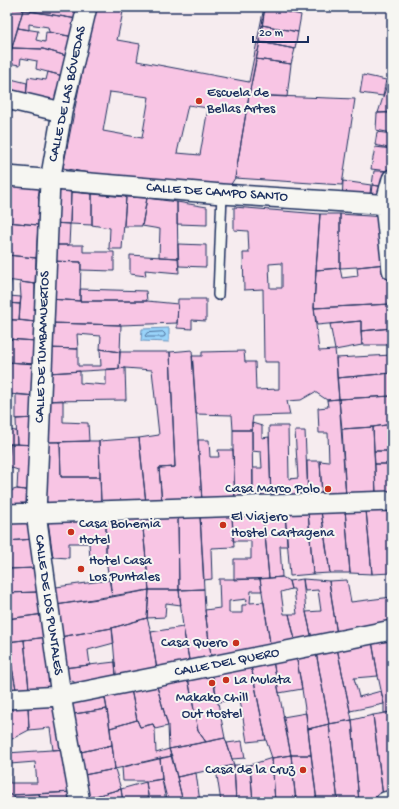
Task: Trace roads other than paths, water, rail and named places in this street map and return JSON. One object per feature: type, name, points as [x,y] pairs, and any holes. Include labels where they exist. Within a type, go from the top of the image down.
[{"type":"street","name":"CALLE DE LAS BÓVEDAS","points":[[50,180],[62,112],[88,7]]},
{"type":"street","points":[[7,99],[62,112]]},
{"type":"street","name":"CALLE DE CAMPO SANTO","points":[[7,176],[222,194],[388,205]]},
{"type":"street","points":[[392,179],[388,205],[392,270]]},
{"type":"street","name":"CALLE DE TUMBAMUERTOS","points":[[36,513],[50,180]]},
{"type":"street","points":[[7,514],[392,501]]},
{"type":"street","name":"CALLE DE LOS PUNTALES","points":[[36,513],[61,696],[80,802]]},
{"type":"street","name":"CALLE DEL QUERO","points":[[7,699],[61,696],[392,630]]},
{"type":"street","points":[[385,802],[392,800]]},
{"type":"lane","points":[[218,295],[222,194]]},
{"type":"water","points":[[169,328],[169,342],[141,341],[142,329]]},
{"type":"place","name":"Escuela de Bellas Artes","points":[[199,101]]},
{"type":"place","name":"Casa Marco Polo","points":[[328,489]]},
{"type":"place","name":"El Viajero Hostel Cartagena","points":[[223,525]]},
{"type":"place","name":"Casa Bohemia Hotel","points":[[71,532]]},
{"type":"place","name":"Hotel Casa Los Puntales","points":[[81,569]]},
{"type":"place","name":"Casa Quero","points":[[236,643]]},
{"type":"place","name":"La Mulata","points":[[226,680]]},
{"type":"place","name":"Makako Chill Out Hostel","points":[[212,683]]},
{"type":"place","name":"Casa de la Cruz","points":[[303,770]]}]
